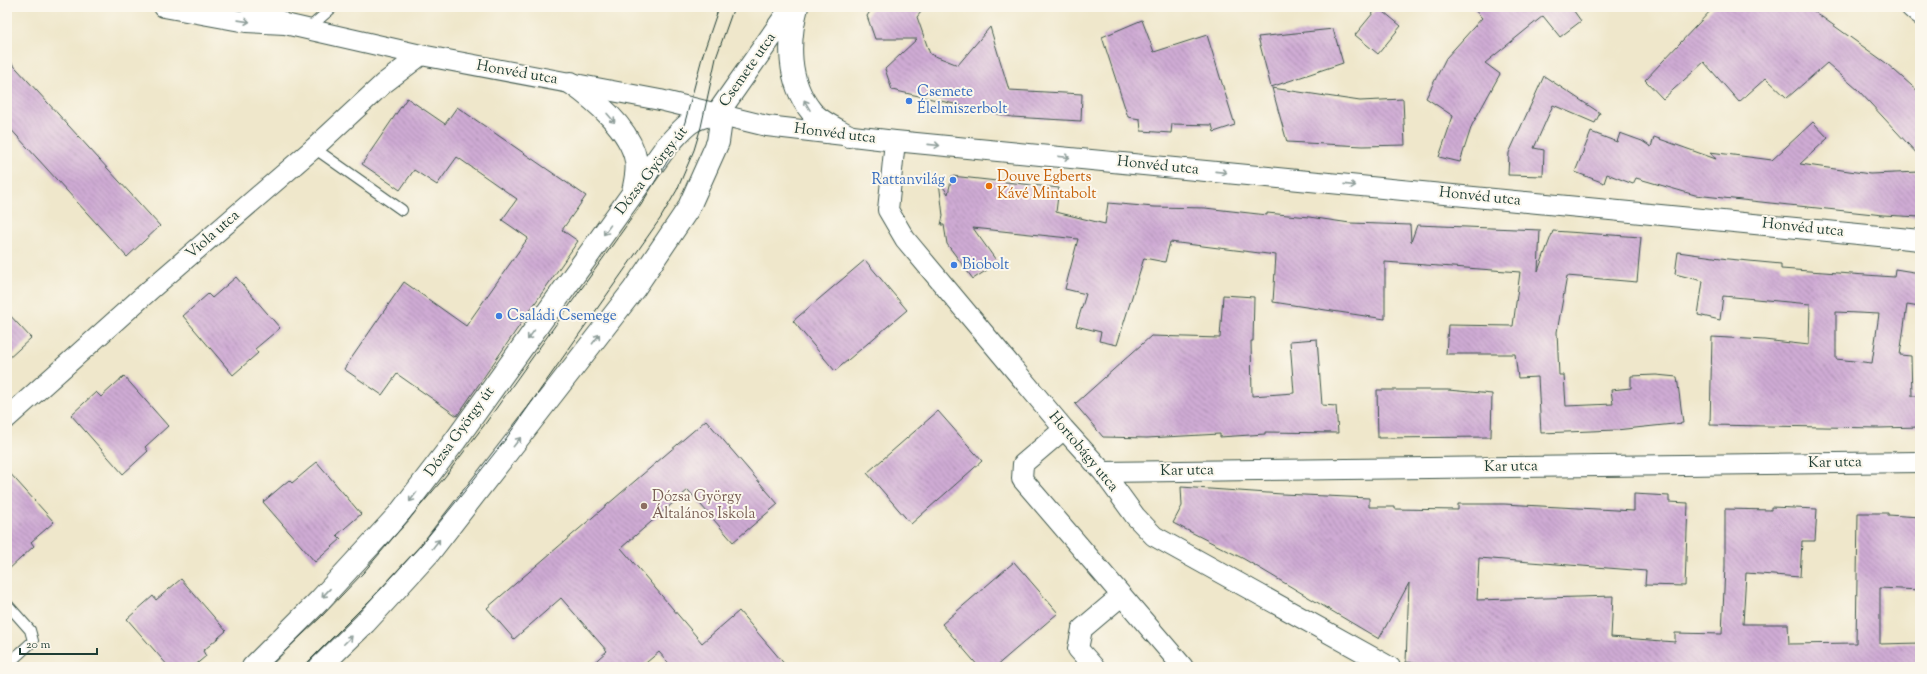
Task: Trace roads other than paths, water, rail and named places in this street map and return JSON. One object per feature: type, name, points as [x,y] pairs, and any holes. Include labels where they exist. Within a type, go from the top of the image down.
[{"type":"street","name":"Honvéd utca","points":[[164,7],[246,22],[285,24],[309,28],[421,55],[660,100],[767,126],[895,141],[1920,240]]},
{"type":"street","name":"Honvéd utca","points":[[252,7],[285,24]]},
{"type":"street","name":"Csemete utca","points":[[717,114],[792,7]]},
{"type":"street","points":[[797,7],[791,29],[790,46],[792,68],[799,91],[811,111],[829,125],[849,136]]},
{"type":"street","points":[[1912,7],[1920,14]]},
{"type":"street","name":"Viola utca","points":[[7,418],[150,289],[314,148],[383,84],[421,55]]},
{"type":"street","points":[[571,83],[598,102],[617,125],[632,147],[636,160],[637,174],[633,192]]},
{"type":"street","name":"Dózsa György út","points":[[253,667],[319,601],[399,514],[455,441],[666,147],[690,122],[703,116],[717,114]]},
{"type":"street","points":[[320,667],[365,623],[429,553],[634,289],[688,209],[718,142],[720,128],[717,114]]},
{"type":"street","name":"Hortobágy utca","points":[[895,141],[888,210],[905,239],[1064,429],[1102,472],[1135,516],[1154,536],[1390,667]]},
{"type":"street","points":[[1064,429],[1023,464],[1022,479],[1183,667]]},
{"type":"street","name":"Kar utca","points":[[1102,472],[1920,462]]},
{"type":"street","points":[[1094,667],[1078,649],[1082,629],[1121,596]]},
{"type":"lane","points":[[309,28],[333,7]]},
{"type":"lane","points":[[314,148],[402,210]]},
{"type":"lane","points":[[7,604],[30,630],[33,641],[7,665]]},
{"type":"tram line","points":[[268,667],[321,617],[363,573],[444,478],[485,424],[641,205],[674,150],[685,122],[703,54],[719,7]]},
{"type":"tram line","points":[[303,667],[380,590],[421,545],[464,492],[505,440],[660,219],[677,190],[694,150],[701,127],[716,58],[734,7]]},
{"type":"place","name":"Csemete Élelmiszerbolt","points":[[909,101]]},
{"type":"place","name":"Rattanvilág","points":[[953,180]]},
{"type":"place","name":"Douve Egberts Kávé Mintabolt","points":[[989,186]]},
{"type":"place","name":"Biobolt","points":[[954,265]]},
{"type":"place","name":"Családi Csemege","points":[[499,316]]},
{"type":"place","name":"Dózsa György Általános Iskola","points":[[644,506]]}]
